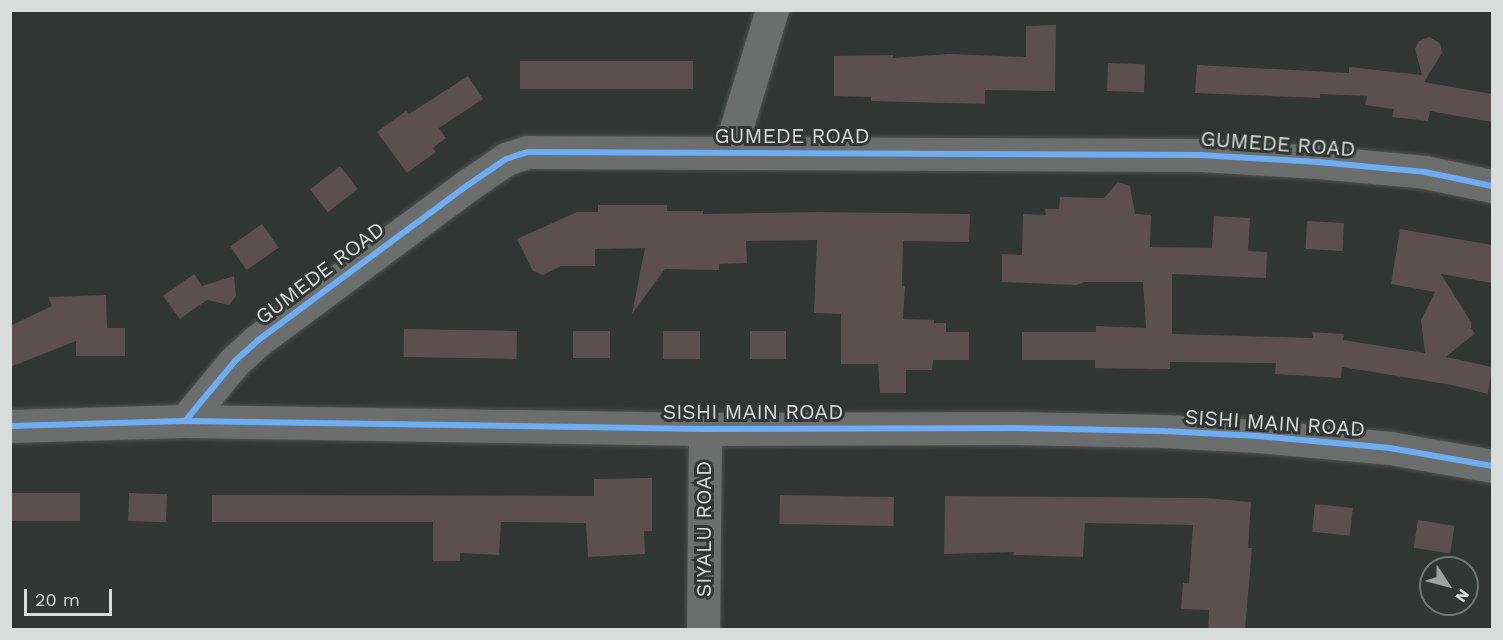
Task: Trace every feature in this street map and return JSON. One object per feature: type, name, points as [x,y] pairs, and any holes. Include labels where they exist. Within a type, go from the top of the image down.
[{"type":"street","points":[[729,152],[772,10]]},
{"type":"street","name":"GUMEDE ROAD","points":[[185,421],[235,361],[257,341],[506,159],[528,152],[1200,155],[1318,162],[1425,172],[1492,186]]},
{"type":"street","name":"SISHI MAIN ROAD","points":[[10,426],[185,421],[705,429],[1014,428],[1187,432],[1390,448],[1492,466]]},
{"type":"street","name":"SIYALU ROAD","points":[[703,630],[705,429]]},
{"type":"building","points":[[1056,25],[1055,91],[985,90],[985,104],[871,101],[871,97],[834,96],[834,56],[893,55],[893,58],[949,54],[1026,57],[1026,26]]},
{"type":"building","points":[[1429,37],[1440,43],[1442,53],[1424,82],[1492,94],[1492,122],[1430,111],[1428,121],[1392,117],[1394,109],[1365,105],[1367,96],[1320,94],[1320,98],[1195,93],[1197,65],[1349,73],[1349,67],[1422,75],[1415,49],[1419,41]]},
{"type":"building","points":[[520,61],[693,61],[693,89],[520,89]]},
{"type":"building","points":[[1108,63],[1145,64],[1144,92],[1107,91]]},
{"type":"building","points":[[468,76],[483,99],[439,128],[446,138],[433,148],[436,152],[407,173],[377,132],[406,111],[409,114]]},
{"type":"building","points":[[340,166],[358,189],[328,212],[310,189]]},
{"type":"building","points":[[1118,182],[1130,186],[1135,214],[1151,215],[1150,247],[1212,248],[1214,216],[1250,218],[1248,251],[1267,252],[1266,278],[1172,274],[1172,334],[1313,338],[1312,332],[1344,334],[1343,340],[1425,353],[1421,320],[1435,292],[1391,284],[1400,229],[1492,245],[1492,283],[1441,274],[1471,322],[1471,328],[1475,333],[1446,357],[1492,367],[1488,394],[1452,385],[1342,367],[1341,378],[1275,374],[1276,363],[1170,362],[1170,369],[1152,369],[1095,368],[1095,360],[1022,360],[1022,332],[1096,332],[1096,326],[1146,328],[1143,282],[1085,282],[1077,285],[1002,282],[1002,254],[1022,255],[1023,214],[1046,215],[1045,209],[1059,209],[1060,197],[1104,198]]},
{"type":"building","points":[[598,205],[667,205],[667,211],[703,211],[703,214],[818,212],[970,214],[969,242],[903,241],[902,286],[905,286],[903,319],[934,320],[934,323],[946,323],[946,332],[969,332],[969,360],[933,360],[932,370],[906,370],[906,393],[880,393],[878,364],[841,364],[841,314],[814,313],[817,240],[746,241],[747,263],[719,264],[719,270],[665,269],[632,314],[645,248],[595,249],[595,266],[561,266],[543,275],[533,271],[517,239],[577,212],[598,212]]},
{"type":"building","points":[[1307,221],[1344,223],[1342,251],[1306,249]]},
{"type":"building","points":[[262,224],[279,248],[247,270],[230,246]]},
{"type":"building","points":[[194,274],[202,286],[234,276],[236,296],[229,305],[207,300],[180,319],[163,296]]},
{"type":"building","points":[[106,295],[107,328],[125,328],[125,356],[76,356],[76,341],[10,367],[10,326],[52,306],[48,297]]},
{"type":"building","points":[[404,329],[517,331],[516,359],[404,357]]},
{"type":"building","points":[[573,331],[610,331],[610,358],[573,358]]},
{"type":"building","points":[[663,331],[700,331],[700,359],[663,359]]},
{"type":"building","points":[[750,331],[786,331],[786,359],[750,359]]},
{"type":"building","points":[[652,478],[652,531],[644,531],[645,554],[588,557],[586,523],[501,522],[499,555],[460,553],[460,561],[433,561],[433,522],[212,522],[212,495],[594,496],[594,479]]},
{"type":"building","points":[[10,493],[80,493],[80,521],[10,521]]},
{"type":"building","points":[[129,493],[167,494],[166,522],[128,521]]},
{"type":"building","points":[[780,495],[894,497],[893,526],[779,524]]},
{"type":"building","points":[[945,496],[1205,498],[1251,502],[1248,548],[1252,548],[1245,630],[1208,630],[1209,610],[1181,609],[1183,583],[1189,583],[1193,525],[1085,523],[1083,557],[1013,555],[1014,552],[944,554]]},
{"type":"building","points":[[1315,504],[1353,508],[1350,536],[1312,532]]},
{"type":"building","points":[[1418,520],[1455,526],[1450,553],[1414,548]]},
{"type":"cycle path","points":[[185,421],[235,361],[257,341],[468,185],[506,159],[528,152],[1200,155],[1318,162],[1425,172],[1492,186]]},
{"type":"cycle path","points":[[10,426],[185,421],[705,429],[1014,428],[1163,431],[1258,436],[1390,448],[1492,466]]}]
